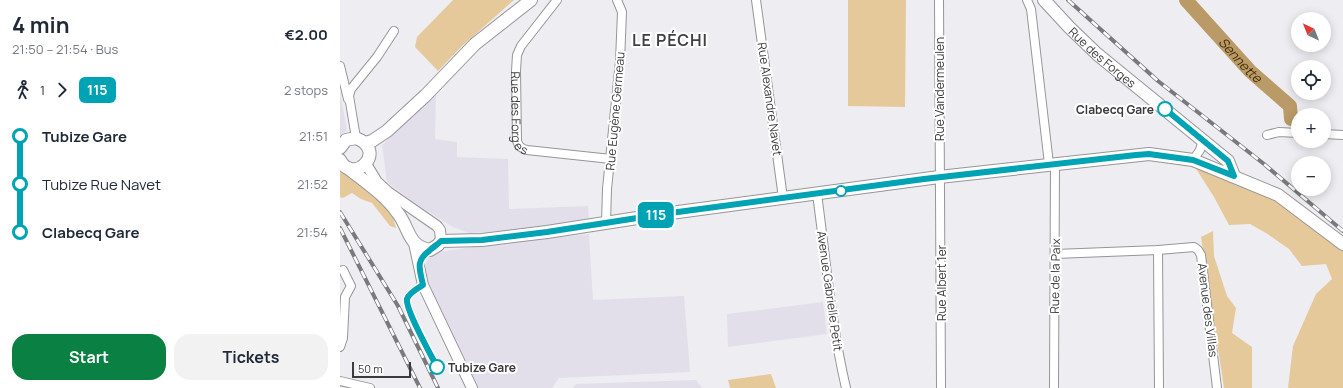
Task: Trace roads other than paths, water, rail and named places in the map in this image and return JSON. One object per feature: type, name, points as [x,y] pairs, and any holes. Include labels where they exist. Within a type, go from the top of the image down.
[{"type":"main road","points":[[340,148],[346,140],[372,141],[387,131],[426,95],[475,44],[531,0]]},
{"type":"main road","name":"Rue des Forges","points":[[1044,0],[1097,54],[1228,161],[1234,176]]},
{"type":"main road","points":[[343,165],[358,169],[366,164],[370,153],[361,140]]},
{"type":"main road","points":[[343,165],[375,190],[397,211],[414,243],[430,250],[441,241],[482,240],[939,177],[1149,154],[1193,160],[1278,194],[1343,244]]},
{"type":"street","name":"Rue des Forges","points":[[557,0],[521,46],[517,55],[518,145],[527,150],[611,159]]},
{"type":"street","name":"Rue Eugène Germeau","points":[[606,223],[620,61],[622,12],[617,0]]},
{"type":"street","name":"Rue Alexandre Navet","points":[[756,0],[783,198]]},
{"type":"street","name":"Rue Vandermeulen","points":[[939,0],[939,177]]},
{"type":"street","points":[[1027,0],[1031,9],[1052,164]]},
{"type":"street","points":[[350,108],[348,96],[351,89],[377,57],[394,31]]},
{"type":"street","points":[[340,66],[350,108],[361,140]]},
{"type":"street","points":[[1267,135],[1279,132],[1291,133]]},
{"type":"street","points":[[1331,134],[1343,135]]},
{"type":"street","points":[[1193,160],[1200,150],[1203,140]]},
{"type":"street","points":[[366,164],[377,182],[388,192],[437,226],[440,230],[441,241]]},
{"type":"street","name":"Rue de la Paix","points":[[1052,164],[1055,254],[1054,388]]},
{"type":"street","name":"Rue Albert 1er","points":[[939,177],[941,257],[940,388]]},
{"type":"street","name":"Avenue Gabrielle Petit","points":[[817,194],[834,326],[846,388]]},
{"type":"street","points":[[414,243],[423,285],[472,388]]},
{"type":"street","name":"Avenue des Villas","points":[[1055,254],[1194,247],[1198,250],[1201,255],[1217,388]]},
{"type":"street","points":[[419,266],[422,257],[430,250]]},
{"type":"street","points":[[1158,250],[1159,388]]},
{"type":"street","points":[[340,347],[343,338],[345,297],[351,286],[344,269]]},
{"type":"street","points":[[340,381],[370,388]]},
{"type":"waterway","name":"Sennette","points":[[1186,0],[1250,71],[1290,106],[1291,119]]},
{"type":"railway","points":[[1068,0],[1158,81],[1264,164],[1343,231]]},
{"type":"railway","points":[[340,212],[398,306],[438,388]]},
{"type":"railway","points":[[340,228],[420,388]]},
{"type":"place","name":"Clabecq Gare","points":[[1165,109]]},
{"type":"place","name":"Tubize Gare","points":[[437,367]]},
{"type":"district","name":"LE PÉCHI","points":[[670,40]]}]
